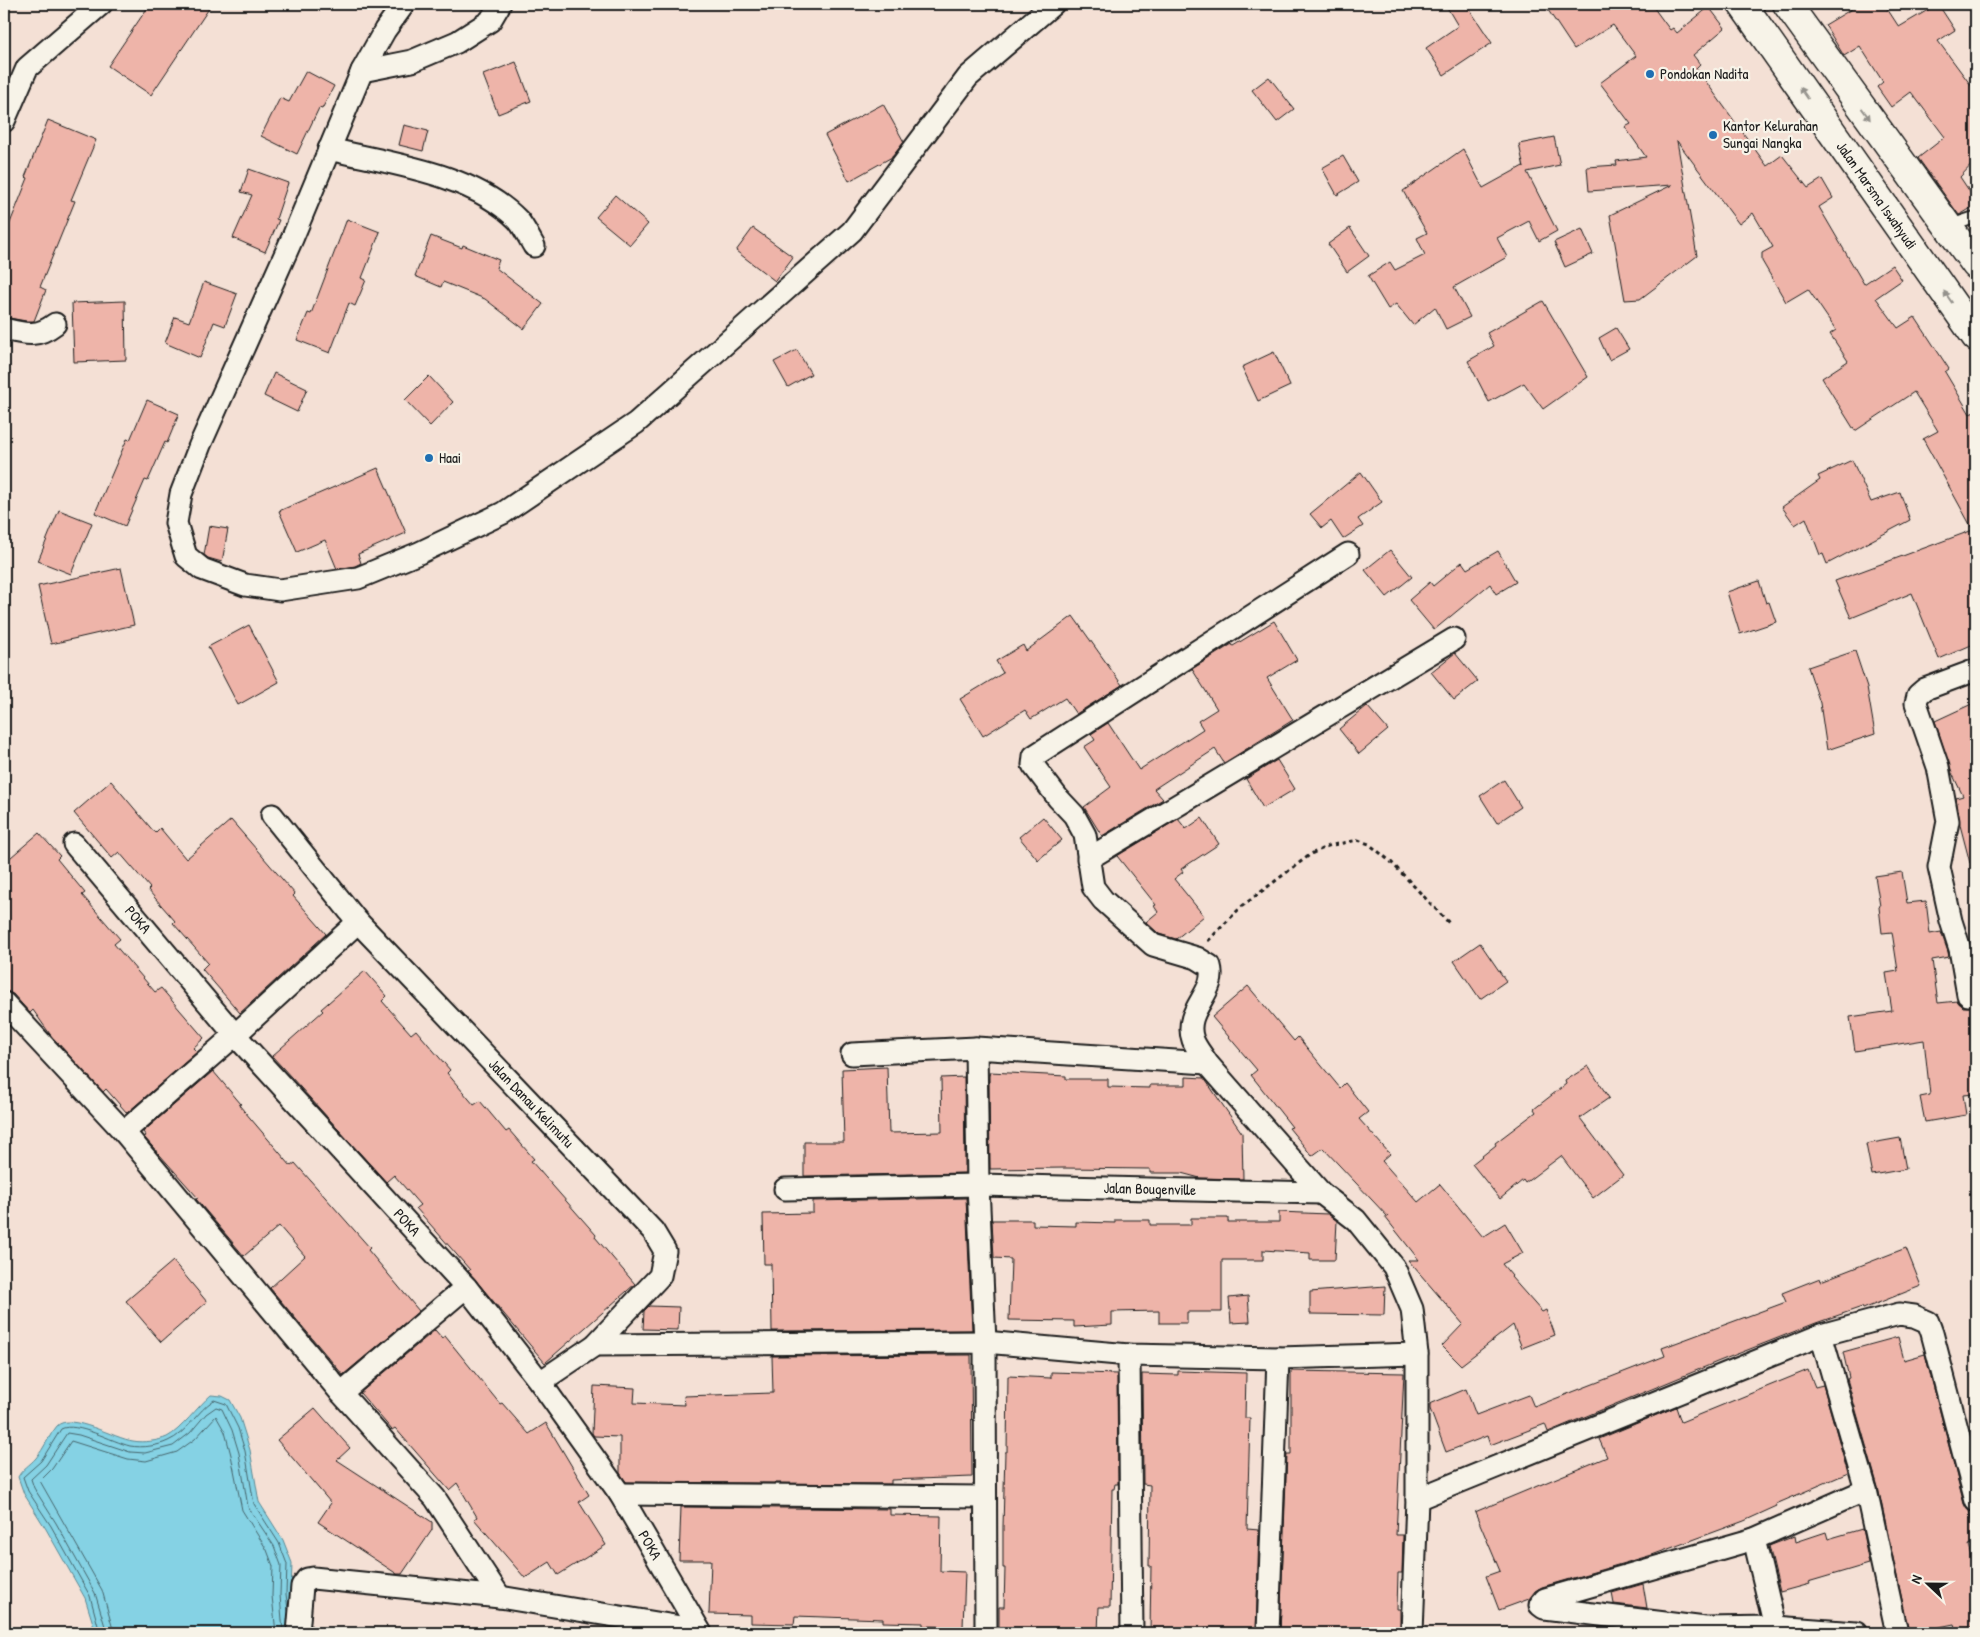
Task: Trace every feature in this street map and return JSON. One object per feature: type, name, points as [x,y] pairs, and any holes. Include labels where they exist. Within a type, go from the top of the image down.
[{"type":"highway","name":"Jalan Marsma Iswahyudi","points":[[1742,4],[1976,337]]},
{"type":"highway","points":[[1786,4],[1976,265]]},
{"type":"street","points":[[4,121],[27,68],[101,4]]},
{"type":"street","points":[[404,4],[385,30],[362,71],[292,239],[200,445],[181,494],[176,523],[186,556],[202,569],[245,585],[280,590],[358,578],[410,557],[503,513],[636,423],[852,231],[968,77],[1053,4]]},
{"type":"street","points":[[362,71],[412,61],[457,42],[490,21],[500,4]]},
{"type":"street","points":[[330,149],[440,176],[474,188],[496,202],[519,221],[534,246]]},
{"type":"street","points":[[4,329],[26,334],[45,332],[55,324]]},
{"type":"street","points":[[1348,554],[1034,756],[1033,765],[1058,798],[1074,815],[1085,835],[1093,887],[1103,900],[1131,927],[1153,944],[1197,958],[1210,966],[1212,972],[1209,988],[1195,1010],[1191,1026],[1192,1039],[1207,1063],[1321,1193],[1356,1220],[1394,1267],[1412,1309],[1417,1354],[1417,1498],[1412,1633]]},
{"type":"street","points":[[1088,859],[1454,639]]},
{"type":"street","points":[[1968,995],[1960,949],[1951,921],[1939,867],[1948,821],[1938,767],[1916,703],[1918,695],[1925,690],[1976,670]]},
{"type":"street","name":"Jalan Danau Kelimutu","points":[[272,815],[358,922],[653,1231],[665,1251],[660,1276],[596,1345],[540,1382]]},
{"type":"street","name":"POKA","points":[[74,844],[235,1035],[466,1287],[540,1382],[620,1494],[700,1632]]},
{"type":"street","points":[[124,1132],[235,1035],[358,922]]},
{"type":"street","points":[[4,1003],[124,1132],[341,1393],[434,1498],[500,1597]]},
{"type":"street","points":[[852,1054],[976,1048],[1207,1063]]},
{"type":"street","points":[[976,1048],[978,1185],[985,1342],[986,1633]]},
{"type":"street","name":"Jalan Bougenville","points":[[786,1190],[978,1185],[1321,1193]]},
{"type":"street","points":[[341,1393],[466,1287]]},
{"type":"street","points":[[1417,1498],[1821,1335],[1899,1314],[1914,1316],[1928,1322],[1976,1501]]},
{"type":"street","points":[[1821,1335],[1866,1490],[1897,1633]]},
{"type":"street","points":[[596,1345],[985,1342],[1129,1355],[1278,1358],[1417,1354]]},
{"type":"street","points":[[1129,1355],[1132,1633]]},
{"type":"street","points":[[1268,1633],[1278,1358]]},
{"type":"street","points":[[1856,1633],[1775,1626],[1705,1631],[1544,1608],[1540,1604],[1545,1599],[1754,1539],[1866,1490]]},
{"type":"street","points":[[620,1494],[986,1497]]},
{"type":"street","points":[[1754,1539],[1775,1626]]},
{"type":"street","points":[[298,1633],[302,1586],[307,1579],[313,1578],[500,1597],[700,1632]]},
{"type":"lane","points":[[1947,227],[1976,217]]},
{"type":"path","points":[[1197,958],[1212,935],[1241,907],[1311,854],[1328,846],[1348,841],[1358,840],[1369,844],[1391,862],[1449,923]]},
{"type":"water","points":[[211,1395],[222,1396],[230,1400],[240,1418],[250,1450],[259,1502],[283,1540],[292,1563],[291,1594],[294,1633],[96,1633],[85,1598],[24,1494],[18,1477],[39,1454],[57,1426],[63,1423],[82,1424],[133,1441],[155,1441],[172,1434]]},
{"type":"building","points":[[150,4],[212,4],[151,95],[108,66]]},
{"type":"building","points":[[1445,4],[1466,4],[1492,43],[1444,75],[1426,48],[1458,26]]},
{"type":"building","points":[[1544,4],[1651,4],[1670,30],[1673,28],[1677,33],[1709,7],[1725,28],[1693,55],[1700,64],[1696,68],[1767,166],[1782,155],[1808,188],[1822,179],[1833,198],[1819,207],[1864,284],[1892,265],[1902,280],[1876,298],[1898,328],[1915,317],[1949,369],[1945,372],[1970,414],[1976,411],[1976,643],[1939,659],[1912,593],[1851,618],[1835,581],[1973,530],[1923,439],[1938,431],[1914,392],[1855,431],[1822,378],[1848,361],[1830,334],[1836,330],[1808,289],[1786,302],[1762,261],[1762,253],[1773,247],[1753,213],[1739,224],[1677,141],[1697,256],[1640,299],[1625,300],[1610,215],[1672,185],[1589,191],[1587,167],[1617,165],[1616,161],[1646,157],[1625,127],[1631,124],[1600,83],[1636,56],[1613,25],[1574,49]]},
{"type":"building","points":[[1860,4],[1884,4],[1899,27],[1938,4],[1955,30],[1938,41],[1976,92],[1976,160],[1960,177],[1976,201],[1976,205],[1959,215],[1918,158],[1945,137],[1911,92],[1891,107],[1877,87],[1883,82],[1860,46],[1844,56],[1825,25]]},
{"type":"building","points":[[516,62],[531,101],[498,114],[483,75]]},
{"type":"building","points":[[306,71],[334,86],[322,109],[319,108],[297,154],[261,136],[280,98],[289,102]]},
{"type":"building","points":[[1269,77],[1294,109],[1277,122],[1252,90]]},
{"type":"building","points":[[883,104],[904,142],[892,157],[849,181],[825,135]]},
{"type":"building","points":[[48,120],[96,140],[71,200],[75,201],[40,287],[46,290],[34,321],[26,321],[4,317],[4,238],[28,178],[25,177]]},
{"type":"building","points":[[404,125],[428,131],[423,151],[399,145]]},
{"type":"building","points":[[1554,137],[1560,165],[1527,172],[1557,231],[1539,241],[1529,221],[1497,238],[1507,257],[1454,287],[1470,317],[1446,329],[1435,307],[1413,325],[1396,304],[1388,309],[1368,276],[1390,262],[1395,270],[1425,255],[1417,238],[1427,233],[1403,191],[1463,149],[1483,188],[1523,166],[1524,168],[1519,144]]},
{"type":"building","points":[[1343,156],[1358,182],[1337,195],[1322,168]]},
{"type":"building","points":[[249,169],[288,183],[276,219],[279,220],[265,252],[233,238],[252,195],[241,192]]},
{"type":"building","points":[[615,195],[648,224],[630,245],[596,217]]},
{"type":"building","points":[[347,219],[380,232],[362,278],[366,280],[355,306],[349,303],[330,353],[297,340],[308,313],[311,314]]},
{"type":"building","points":[[753,228],[793,257],[775,281],[736,251]]},
{"type":"building","points":[[1350,228],[1369,256],[1347,272],[1328,244]]},
{"type":"building","points":[[1582,229],[1593,254],[1565,267],[1554,242]]},
{"type":"building","points":[[431,236],[462,248],[463,245],[499,260],[496,268],[543,304],[524,329],[485,299],[443,282],[441,287],[415,276]]},
{"type":"building","points":[[204,282],[237,294],[225,326],[214,322],[200,358],[165,343],[175,317],[189,322]]},
{"type":"building","points":[[125,301],[126,360],[74,362],[72,303]]},
{"type":"building","points":[[1543,301],[1588,377],[1543,409],[1524,383],[1489,402],[1468,361],[1494,346],[1487,333]]},
{"type":"building","points":[[1616,328],[1629,349],[1609,360],[1599,338]]},
{"type":"building","points":[[797,350],[811,374],[788,387],[774,362]]},
{"type":"building","points":[[1274,352],[1290,386],[1258,401],[1242,367]]},
{"type":"building","points":[[274,373],[307,389],[297,412],[264,396]]},
{"type":"building","points":[[429,376],[453,402],[430,426],[405,400]]},
{"type":"building","points":[[147,400],[179,414],[148,481],[145,480],[125,526],[95,513],[127,439],[130,440]]},
{"type":"building","points":[[1852,460],[1871,502],[1900,492],[1910,520],[1827,564],[1823,554],[1820,555],[1806,518],[1795,525],[1782,507],[1820,480],[1818,476]]},
{"type":"building","points":[[378,468],[406,533],[358,554],[361,563],[355,566],[337,569],[325,540],[297,552],[279,511]]},
{"type":"building","points":[[1361,472],[1382,502],[1358,519],[1363,526],[1343,539],[1331,521],[1322,528],[1310,514]]},
{"type":"building","points":[[59,510],[92,523],[71,574],[38,561]]},
{"type":"building","points":[[209,526],[228,529],[222,562],[204,555]]},
{"type":"building","points":[[1390,550],[1412,577],[1387,597],[1365,570]]},
{"type":"building","points":[[1498,551],[1516,582],[1496,594],[1490,584],[1434,630],[1409,600],[1430,582],[1433,586],[1462,562],[1467,569]]},
{"type":"building","points":[[121,568],[134,625],[51,644],[38,586]]},
{"type":"building","points":[[1759,581],[1766,603],[1769,602],[1776,622],[1740,634],[1727,592]]},
{"type":"building","points":[[1073,616],[1122,685],[1076,714],[1065,698],[1031,719],[1025,710],[983,736],[960,699],[1003,673],[996,661],[1023,645],[1026,651]]},
{"type":"building","points":[[1274,621],[1297,660],[1267,678],[1293,720],[1224,763],[1215,749],[1154,789],[1163,799],[1102,836],[1084,807],[1111,787],[1084,747],[1095,740],[1091,734],[1108,723],[1139,770],[1203,729],[1198,721],[1217,709],[1192,669]]},
{"type":"building","points":[[249,625],[279,682],[238,705],[208,647]]},
{"type":"building","points":[[1855,651],[1867,687],[1875,734],[1827,750],[1820,703],[1808,667]]},
{"type":"building","points":[[1455,653],[1478,681],[1454,700],[1431,672]]},
{"type":"building","points":[[1976,702],[1976,862],[1970,863],[1960,825],[1956,798],[1963,796],[1951,771],[1935,721]]},
{"type":"building","points":[[1367,706],[1388,730],[1359,754],[1339,729]]},
{"type":"building","points":[[1277,760],[1295,789],[1263,808],[1246,779]]},
{"type":"building","points":[[1504,780],[1521,807],[1497,823],[1480,796]]},
{"type":"building","points":[[111,781],[155,833],[160,828],[186,859],[231,820],[295,894],[293,896],[326,934],[240,1013],[202,969],[208,963],[173,923],[175,921],[148,890],[150,888],[119,852],[112,858],[74,813]]},
{"type":"building","points":[[1043,817],[1062,840],[1038,860],[1019,837]]},
{"type":"building","points":[[1202,818],[1219,844],[1181,869],[1183,872],[1174,879],[1204,916],[1176,939],[1159,934],[1146,922],[1158,912],[1154,906],[1156,905],[1117,856],[1178,819],[1186,829]]},
{"type":"building","points":[[39,833],[60,856],[57,859],[85,893],[82,895],[120,939],[114,944],[155,992],[161,988],[204,1038],[193,1048],[197,1052],[127,1113],[106,1089],[103,1092],[52,1037],[33,1010],[30,1013],[13,994],[4,991],[4,863]]},
{"type":"building","points":[[1902,872],[1907,903],[1926,901],[1930,934],[1941,932],[1948,952],[1949,957],[1932,960],[1938,1003],[1958,1001],[1963,1007],[1970,1007],[1976,1004],[1976,1094],[1963,1095],[1966,1115],[1925,1122],[1920,1097],[1930,1095],[1924,1040],[1855,1051],[1850,1017],[1892,1011],[1886,973],[1898,971],[1892,932],[1882,933],[1875,876]]},
{"type":"building","points":[[1480,943],[1506,981],[1480,999],[1454,961]]},
{"type":"building","points":[[365,971],[387,996],[382,1001],[411,1034],[416,1030],[450,1070],[447,1073],[474,1105],[480,1101],[506,1132],[509,1130],[534,1159],[531,1161],[596,1235],[595,1237],[635,1284],[545,1363],[468,1271],[470,1270],[416,1208],[420,1205],[394,1175],[386,1182],[272,1056],[323,1011],[321,1009]]},
{"type":"building","points":[[1248,986],[1294,1041],[1298,1037],[1340,1088],[1345,1083],[1368,1112],[1359,1119],[1390,1154],[1382,1161],[1418,1202],[1440,1184],[1483,1237],[1505,1223],[1523,1253],[1502,1264],[1542,1312],[1546,1310],[1555,1335],[1522,1348],[1513,1325],[1461,1365],[1442,1346],[1463,1324],[1408,1260],[1419,1260],[1385,1217],[1388,1217],[1323,1148],[1312,1156],[1289,1128],[1292,1127],[1251,1075],[1257,1070],[1212,1017]]},
{"type":"building","points":[[1588,1066],[1609,1098],[1580,1118],[1623,1175],[1593,1198],[1561,1156],[1525,1183],[1523,1180],[1500,1199],[1472,1164],[1496,1145],[1495,1143],[1536,1112],[1534,1109],[1566,1084],[1565,1081]]},
{"type":"building","points":[[887,1067],[889,1133],[942,1132],[941,1078],[964,1077],[965,1173],[804,1176],[804,1142],[844,1142],[842,1069]]},
{"type":"building","points":[[213,1071],[291,1166],[295,1163],[370,1248],[368,1250],[419,1311],[343,1375],[270,1288],[305,1256],[279,1226],[244,1256],[196,1199],[198,1198],[144,1137],[146,1136],[143,1132]]},
{"type":"building","points":[[990,1072],[1066,1076],[1066,1079],[1108,1079],[1108,1087],[1150,1088],[1150,1085],[1186,1085],[1186,1077],[1204,1078],[1242,1133],[1243,1179],[1200,1178],[1181,1173],[1150,1173],[1150,1169],[990,1169]]},
{"type":"building","points":[[1900,1138],[1906,1169],[1872,1175],[1866,1144]]},
{"type":"building","points":[[966,1198],[972,1330],[772,1331],[771,1264],[764,1264],[763,1214],[813,1213],[813,1201]]},
{"type":"building","points":[[1279,1212],[1328,1214],[1337,1221],[1335,1260],[1310,1260],[1310,1253],[1263,1250],[1263,1260],[1222,1260],[1222,1312],[1187,1312],[1187,1323],[1159,1323],[1159,1311],[1112,1312],[1112,1325],[1074,1327],[1074,1321],[1009,1320],[1011,1259],[994,1258],[992,1220],[1033,1220],[1033,1225],[1076,1226],[1076,1222],[1115,1223],[1115,1220],[1150,1220],[1150,1225],[1191,1225],[1191,1218],[1228,1218],[1228,1222],[1279,1222]]},
{"type":"building","points":[[1906,1248],[1921,1286],[1863,1309],[1862,1307],[1816,1323],[1548,1432],[1545,1424],[1490,1445],[1487,1436],[1446,1452],[1430,1409],[1430,1404],[1466,1389],[1476,1415],[1529,1395],[1534,1407],[1665,1356],[1662,1348],[1786,1302],[1782,1293],[1820,1278],[1821,1281]]},
{"type":"building","points":[[173,1261],[207,1302],[161,1342],[126,1301]]},
{"type":"building","points":[[1385,1286],[1384,1315],[1310,1314],[1310,1292]]},
{"type":"building","points":[[1248,1296],[1250,1322],[1231,1323],[1229,1298]]},
{"type":"building","points":[[649,1306],[679,1307],[678,1330],[643,1329],[644,1311]]},
{"type":"building","points":[[435,1330],[442,1338],[445,1336],[500,1404],[502,1403],[529,1434],[546,1423],[589,1495],[579,1502],[606,1545],[558,1575],[550,1562],[525,1578],[474,1519],[477,1517],[457,1483],[449,1490],[395,1428],[392,1430],[360,1393]]},
{"type":"building","points":[[1898,1337],[1904,1360],[1925,1354],[1964,1504],[1969,1511],[1972,1521],[1976,1520],[1976,1543],[1968,1545],[1976,1574],[1976,1626],[1956,1631],[1954,1624],[1909,1633],[1878,1487],[1847,1379],[1849,1378],[1843,1352]]},
{"type":"building","points":[[971,1355],[972,1477],[891,1480],[891,1484],[626,1482],[620,1473],[620,1437],[594,1436],[592,1433],[594,1386],[635,1388],[634,1403],[685,1405],[684,1396],[773,1393],[772,1356]]},
{"type":"building","points":[[1808,1370],[1815,1387],[1823,1385],[1848,1473],[1776,1504],[1777,1506],[1744,1521],[1652,1555],[1542,1587],[1535,1591],[1529,1599],[1499,1610],[1486,1576],[1500,1571],[1475,1512],[1607,1457],[1599,1439],[1676,1407],[1681,1422]]},
{"type":"building","points":[[1178,1371],[1246,1373],[1245,1418],[1250,1418],[1247,1529],[1259,1530],[1256,1633],[1150,1633],[1150,1485],[1143,1484],[1142,1374],[1178,1375]]},
{"type":"building","points":[[1291,1371],[1404,1373],[1396,1535],[1403,1535],[1402,1573],[1398,1573],[1397,1609],[1400,1609],[1400,1633],[1280,1633],[1287,1454],[1291,1454]]},
{"type":"building","points":[[1051,1372],[1117,1374],[1118,1484],[1115,1484],[1114,1489],[1112,1489],[1110,1607],[1099,1607],[1098,1633],[999,1633],[999,1607],[1004,1607],[1003,1527],[1005,1452],[1007,1452],[1008,1376],[1051,1378]]},
{"type":"building","points":[[315,1408],[350,1448],[337,1460],[432,1522],[432,1530],[402,1574],[397,1574],[318,1522],[331,1503],[277,1440]]},
{"type":"building","points":[[681,1507],[890,1509],[890,1515],[941,1516],[940,1571],[965,1572],[963,1627],[883,1622],[883,1619],[795,1616],[794,1624],[751,1623],[751,1615],[709,1614],[711,1560],[679,1560]]},
{"type":"building","points":[[1862,1529],[1869,1564],[1780,1592],[1769,1546],[1795,1536],[1796,1542],[1826,1532],[1828,1539]]},
{"type":"building","points":[[1643,1584],[1647,1608],[1614,1604],[1612,1593]]},
{"type":"place","name":"Pondokan Nadita","points":[[1650,74]]},
{"type":"place","name":"Kantor Kelurahan Sungai Nangka","points":[[1713,135]]},
{"type":"place","name":"Haai","points":[[429,458]]}]
